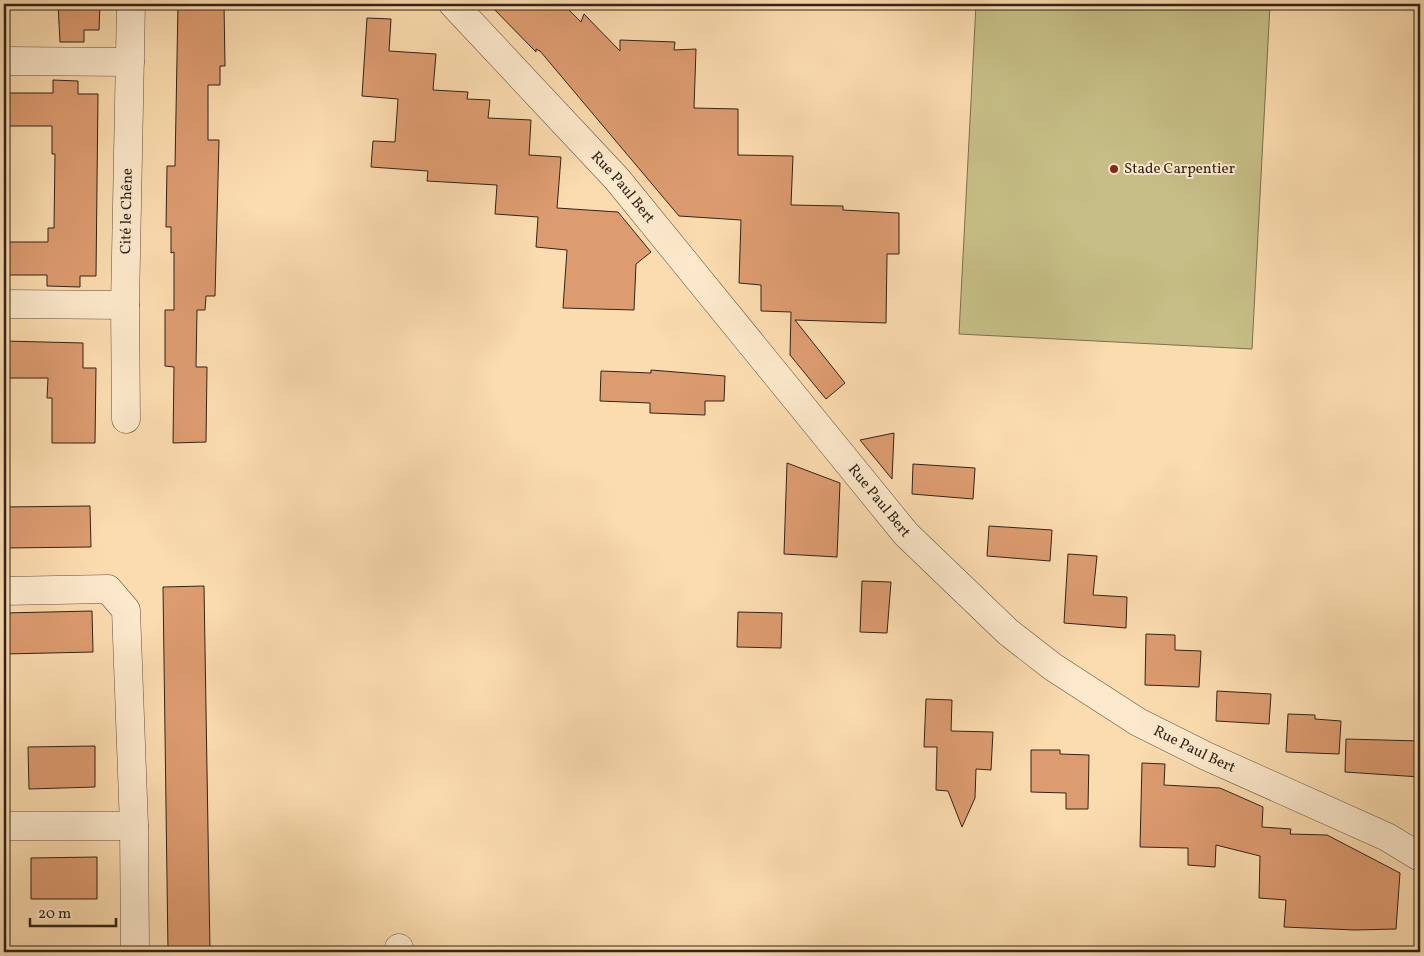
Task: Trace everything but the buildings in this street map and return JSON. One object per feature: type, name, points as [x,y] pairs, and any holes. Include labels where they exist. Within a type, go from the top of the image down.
[{"type":"street","name":"Cité le Chêne","points":[[126,419],[125,305],[131,4]]},
{"type":"street","name":"Rue Paul Bert","points":[[453,4],[617,179],[906,534],[1008,632],[1053,667],[1138,722],[1206,756],[1386,837],[1420,857]]},
{"type":"street","points":[[4,61],[130,62]]},
{"type":"street","points":[[4,304],[125,305]]},
{"type":"street","points":[[4,591],[108,589],[126,610],[134,826],[135,952]]},
{"type":"street","points":[[4,826],[134,826]]},
{"type":"shaded area","name":"Stade Carpentier","points":[[976,4],[1270,4],[1252,349],[959,334]]},
{"type":"place","name":"Stade Carpentier","points":[[1114,169]]}]
